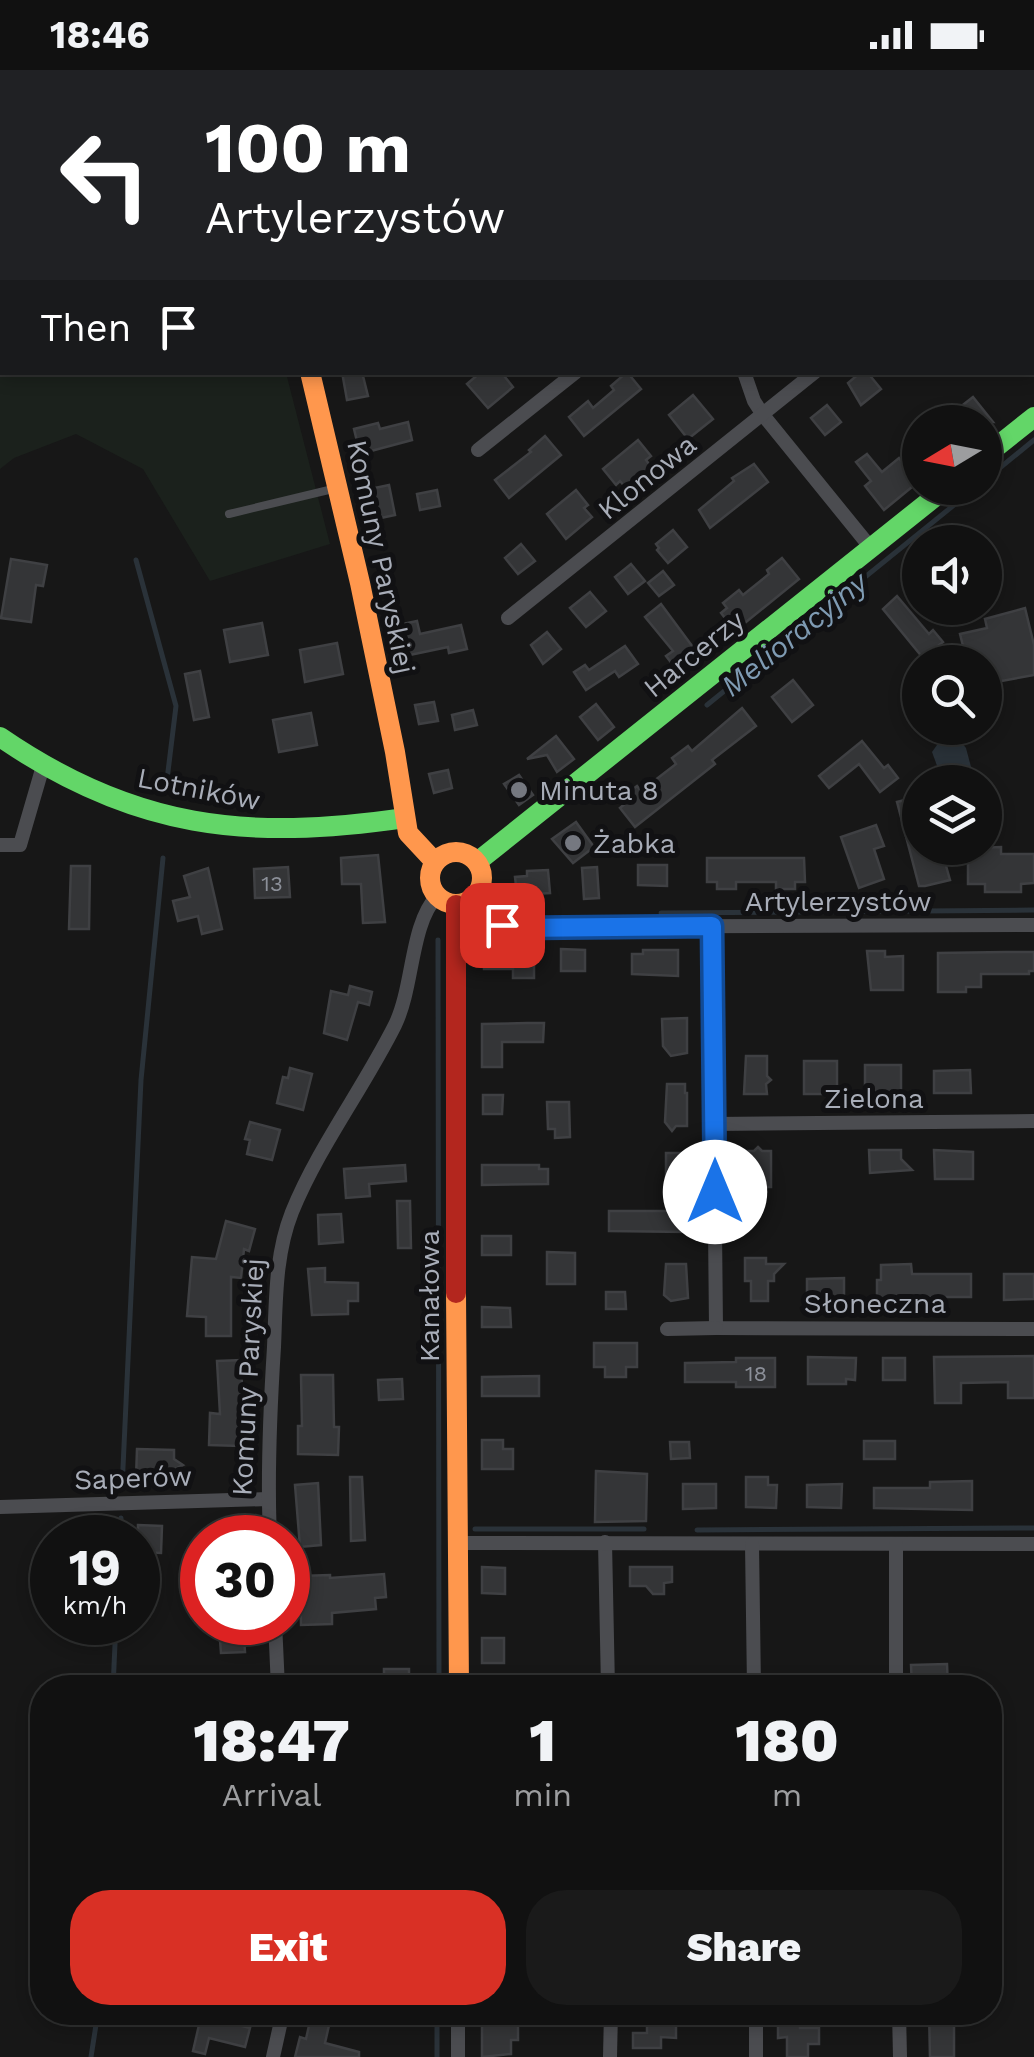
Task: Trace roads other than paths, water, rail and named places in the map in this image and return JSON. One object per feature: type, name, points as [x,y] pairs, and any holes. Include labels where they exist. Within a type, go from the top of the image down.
[{"type":"street","name":"Komuny Paryskiej","points":[[311,375],[395,752],[405,818],[410,836],[435,862]]},
{"type":"street","points":[[478,450],[572,375]]},
{"type":"street","points":[[745,375],[763,415],[871,548]]},
{"type":"street","name":"Klonowa","points":[[508,618],[811,375]]},
{"type":"street","points":[[1002,442],[1034,417]]},
{"type":"street","name":"Harcerzy","points":[[477,862],[925,505]]},
{"type":"street","name":"Lotników","points":[[0,737],[43,766],[114,800],[216,826],[310,830],[405,818]]},
{"type":"street","points":[[0,845],[20,845],[43,766]]},
{"type":"street","points":[[456,852],[477,862],[482,883],[456,899],[429,880],[435,862],[456,852]]},
{"type":"street","name":"Komuny Paryskiej","points":[[269,1515],[278,1265],[284,1234],[318,1158],[395,1026],[409,985],[421,921],[456,899]]},
{"type":"street","name":"Artylerzystów","points":[[456,899],[509,927],[1034,925]]},
{"type":"street","name":"Kanałowa","points":[[456,899],[458,1675]]},
{"type":"street","points":[[712,926],[716,1328]]},
{"type":"street","name":"Zielona","points":[[715,1124],[1034,1121]]},
{"type":"street","name":"Słoneczna","points":[[667,1328],[1034,1329]]},
{"type":"street","name":"Saperów","points":[[0,1507],[268,1499]]},
{"type":"street","points":[[605,1542],[608,1675]]},
{"type":"street","points":[[456,1543],[1034,1544]]},
{"type":"street","points":[[752,1544],[754,1675]]},
{"type":"street","points":[[896,1544],[896,1675]]},
{"type":"street","points":[[276,1645],[277,1675]]},
{"type":"street","points":[[272,2057],[280,2025]]},
{"type":"street","points":[[458,2025],[458,2057]]},
{"type":"street","points":[[610,2025],[610,2057]]},
{"type":"street","points":[[756,2025],[756,2057]]},
{"type":"street","points":[[900,2025],[900,2057]]},
{"type":"lane","points":[[229,514],[338,487]]},
{"type":"waterway","name":"Melioracyjny","points":[[1002,466],[1034,440]]},
{"type":"waterway","name":"Melioracyjny","points":[[707,705],[954,505]]},
{"type":"waterway","points":[[136,560],[176,706],[166,788]]},
{"type":"waterway","points":[[122,1489],[141,1080],[163,858]]},
{"type":"waterway","points":[[661,913],[1034,910]]},
{"type":"waterway","points":[[438,940],[439,1675]]},
{"type":"waterway","points":[[697,1530],[1034,1528]]},
{"type":"waterway","points":[[475,1529],[644,1529]]},
{"type":"waterway","points":[[114,1675],[115,1645]]},
{"type":"waterway","points":[[91,2057],[96,2025]]},
{"type":"waterway","points":[[437,2025],[437,2057]]},
{"type":"place","name":"Minuta 8","points":[[519,790]]},
{"type":"place","name":"Żabka","points":[[573,843]]}]
